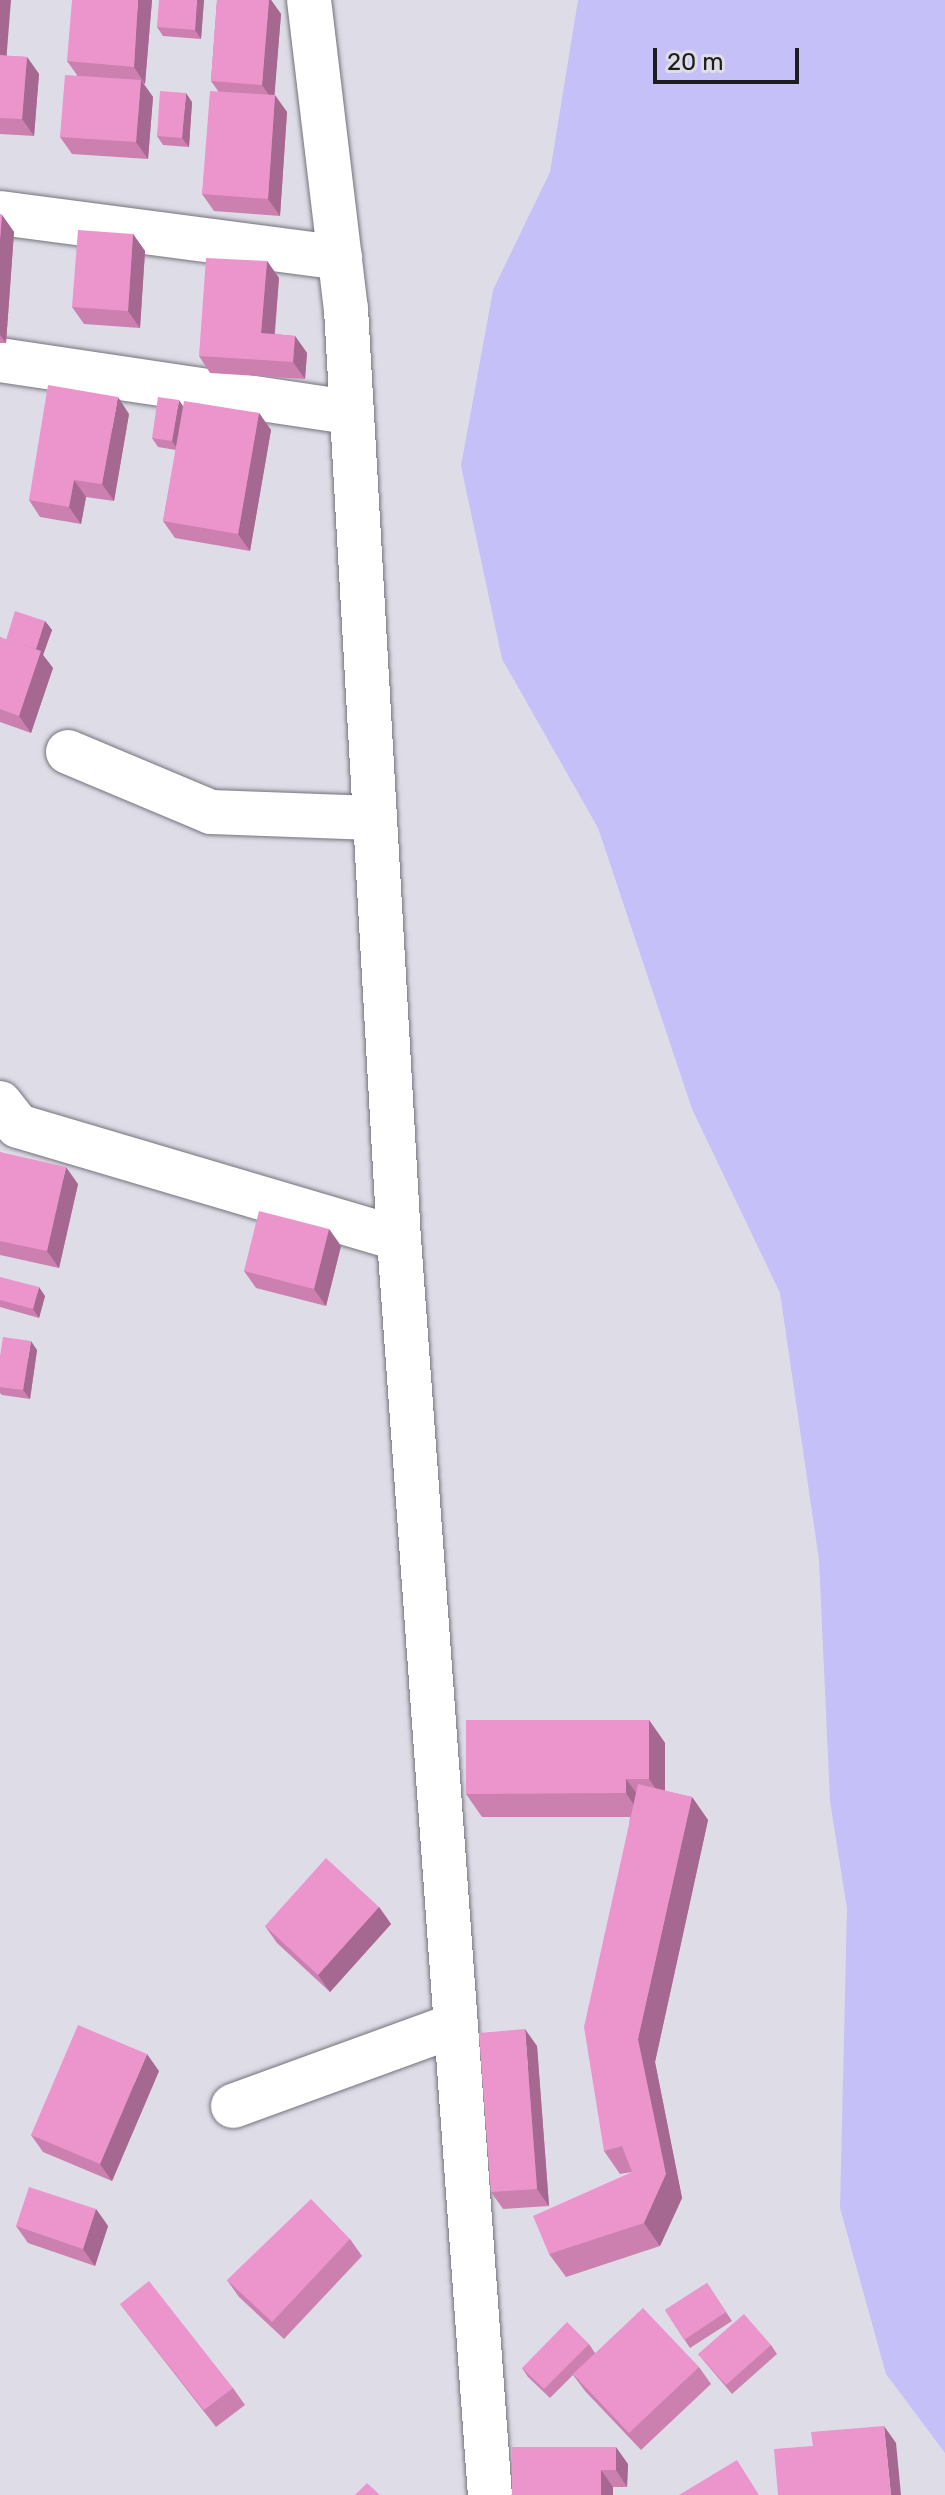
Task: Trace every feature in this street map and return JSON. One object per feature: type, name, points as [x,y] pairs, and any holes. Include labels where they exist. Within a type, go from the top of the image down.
[{"type":"street","points":[[309,0],[340,258],[399,1239],[490,2495]]},
{"type":"street","points":[[0,213],[340,258]]},
{"type":"street","points":[[0,360],[350,412]]},
{"type":"street","points":[[68,752],[211,812],[373,818]]},
{"type":"street","points":[[0,1103],[18,1126],[399,1239]]},
{"type":"street","points":[[233,2106],[455,2025]]},
{"type":"shaded area","points":[[578,0],[945,0],[945,2453],[886,2374],[840,2208],[847,1909],[830,1801],[819,1560],[780,1293],[692,1109],[598,828],[502,659],[461,466],[493,290],[550,172]]},
{"type":"building","points":[[72,0],[138,0],[134,67],[67,61]]},
{"type":"building","points":[[159,0],[197,0],[195,30],[157,27]]},
{"type":"building","points":[[217,0],[269,0],[262,85],[211,81]]},
{"type":"building","points":[[0,55],[27,57],[22,119],[0,118]]},
{"type":"building","points":[[65,75],[141,80],[136,142],[60,137]]},
{"type":"building","points":[[160,91],[186,93],[182,138],[157,136]]},
{"type":"building","points":[[210,91],[275,95],[268,199],[202,194]]},
{"type":"building","points":[[78,230],[133,234],[128,311],[72,307]]},
{"type":"building","points":[[206,258],[267,261],[261,333],[295,336],[293,362],[199,356]]},
{"type":"building","points":[[48,385],[118,397],[102,484],[74,480],[69,507],[29,500]]},
{"type":"building","points":[[158,397],[179,400],[172,441],[152,438]]},
{"type":"building","points":[[184,401],[259,413],[238,534],[163,521]]},
{"type":"building","points":[[15,611],[45,621],[36,649],[6,640]]},
{"type":"building","points":[[0,637],[41,651],[19,716],[0,709]]},
{"type":"building","points":[[0,1152],[66,1167],[47,1251],[0,1241]]},
{"type":"building","points":[[259,1211],[329,1229],[314,1289],[244,1271]]},
{"type":"building","points":[[0,1277],[39,1287],[33,1309],[0,1300]]},
{"type":"building","points":[[3,1337],[31,1341],[23,1390],[0,1387]]},
{"type":"building","points":[[466,1720],[649,1720],[649,1779],[626,1779],[626,1793],[466,1794]]},
{"type":"building","points":[[638,1784],[692,1797],[638,2039],[666,2174],[644,2223],[549,2254],[533,2216],[632,2172],[622,2146],[604,2151],[584,2027]]},
{"type":"building","points":[[326,1858],[379,1907],[318,1975],[265,1926]]},
{"type":"building","points":[[78,2025],[147,2054],[100,2164],[31,2135]]},
{"type":"building","points":[[525,2029],[537,2189],[491,2192],[479,2033]]},
{"type":"building","points":[[29,2187],[96,2209],[83,2249],[16,2226]]},
{"type":"building","points":[[311,2199],[350,2239],[272,2322],[227,2280]]},
{"type":"building","points":[[149,2281],[233,2388],[204,2410],[120,2304]]},
{"type":"building","points":[[707,2283],[726,2312],[684,2340],[665,2310]]},
{"type":"building","points":[[643,2308],[699,2367],[629,2433],[573,2374]]},
{"type":"building","points":[[744,2314],[771,2345],[726,2385],[698,2354]]},
{"type":"building","points":[[567,2322],[589,2344],[544,2389],[522,2368]]},
{"type":"building","points":[[884,2426],[891,2495],[778,2495],[774,2449],[813,2446],[811,2432]]},
{"type":"building","points":[[512,2447],[616,2447],[616,2470],[601,2470],[601,2495],[512,2495]]},
{"type":"building","points":[[737,2460],[759,2495],[679,2495]]},
{"type":"building","points":[[367,2483],[380,2495],[355,2495]]}]
